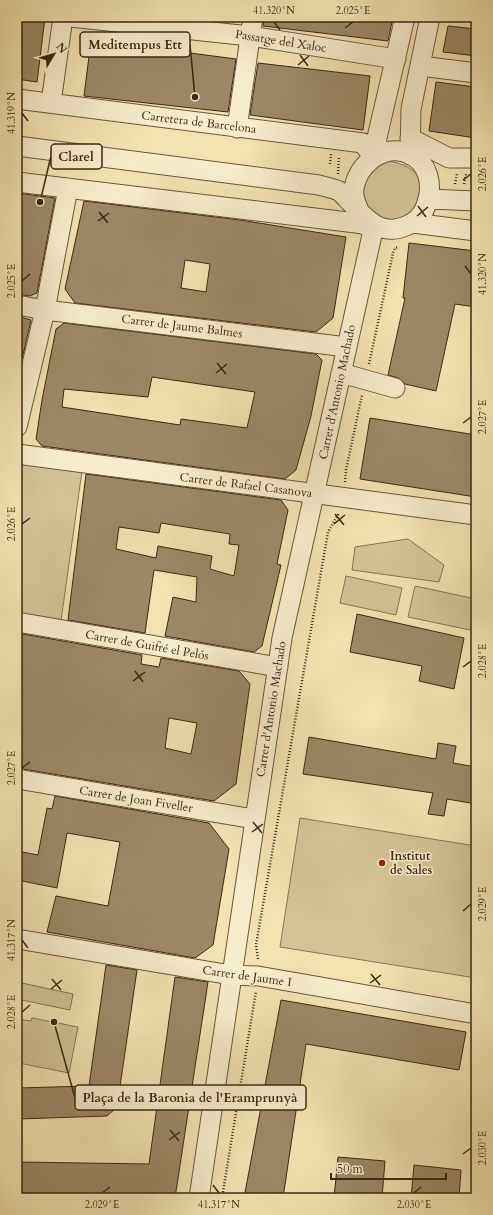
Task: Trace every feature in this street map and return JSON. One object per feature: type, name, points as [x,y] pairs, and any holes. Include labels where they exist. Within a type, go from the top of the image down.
[{"type":"street","points":[[51,103],[63,17]]},
{"type":"street","name":"Passatge del Xaloc","points":[[70,17],[250,36],[396,59]]},
{"type":"street","points":[[237,128],[253,17]]},
{"type":"street","points":[[360,213],[354,195],[355,180],[373,158],[405,17]]},
{"type":"street","points":[[17,182],[67,195],[364,224],[374,228],[387,230],[398,229],[413,223],[424,211],[429,199],[431,187],[429,176],[410,146],[411,108],[421,66],[430,17]]},
{"type":"street","points":[[421,66],[476,73]]},
{"type":"street","name":"Carretera de Barcelona","points":[[17,99],[363,143],[373,158]]},
{"type":"street","points":[[17,146],[319,185],[340,192],[374,228]]},
{"type":"street","points":[[319,185],[341,178],[373,158],[410,146],[449,158],[476,158]]},
{"type":"street","points":[[17,427],[44,315],[67,195]]},
{"type":"street","points":[[429,199],[476,201]]},
{"type":"street","points":[[413,223],[476,231]]},
{"type":"street","name":"Carrer d'Antonio Machado","points":[[198,1198],[282,638],[374,228]]},
{"type":"street","name":"Carrer de Jaume Balmes","points":[[17,305],[44,315],[347,346]]},
{"type":"street","points":[[341,373],[395,388]]},
{"type":"street","name":"Carrer de Rafael Casanova","points":[[17,454],[476,515]]},
{"type":"street","name":"Carrer de Guifré el Pelós","points":[[17,622],[278,667]]},
{"type":"street","name":"Carrer de Joan Fiveller","points":[[17,779],[254,819]]},
{"type":"street","name":"Carrer de Jaume I","points":[[17,939],[231,975],[258,976],[476,1014]]},
{"type":"path","points":[[222,1198],[258,976],[259,967],[256,945],[328,532],[329,527],[343,506],[345,498],[346,470],[393,253],[395,248],[402,245]]},
{"type":"shaded area","points":[[389,161],[408,167],[414,171],[418,177],[421,191],[417,209],[396,222],[374,217],[362,198],[361,191],[364,179],[372,169]]},
{"type":"shaded area","points":[[17,461],[82,471],[61,621],[17,613]]},
{"type":"shaded area","points":[[408,539],[444,565],[439,582],[352,570],[355,547]]},
{"type":"shaded area","points":[[346,576],[402,588],[396,615],[340,603]]},
{"type":"shaded area","points":[[415,586],[476,599],[470,630],[408,617]]},
{"type":"shaded area","points":[[300,818],[476,846],[476,978],[280,947]]},
{"type":"shaded area","points":[[17,982],[73,994],[70,1010],[17,999]]},
{"type":"shaded area","points":[[32,1018],[78,1027],[69,1073],[19,1063],[20,1055],[17,1054],[17,1019],[31,1021]]},
{"type":"building","points":[[19,17],[45,17],[37,82],[17,79]]},
{"type":"building","points":[[264,17],[393,17],[388,41],[263,26]]},
{"type":"building","points":[[448,26],[476,29],[476,56],[443,52]]},
{"type":"building","points":[[91,40],[236,59],[228,112],[84,96]]},
{"type":"building","points":[[258,63],[370,76],[363,130],[250,115]]},
{"type":"building","points":[[436,82],[476,87],[476,138],[429,131]]},
{"type":"building","points":[[17,193],[55,198],[37,293],[30,296],[17,294]]},
{"type":"building","points":[[84,201],[240,220],[346,237],[333,318],[316,332],[75,303],[65,289]],"holes":[[[185,260],[210,264],[206,292],[181,288]]]},
{"type":"building","points":[[409,243],[476,251],[476,307],[455,304],[436,391],[405,384],[398,378],[388,375],[405,298],[403,298]]},
{"type":"building","points":[[17,316],[31,320],[22,359],[17,358]]},
{"type":"building","points":[[64,323],[316,354],[322,360],[311,416],[296,470],[285,479],[42,446],[36,439],[56,329]],"holes":[[[152,377],[255,392],[247,428],[181,419],[180,425],[62,407],[64,389],[148,397]]]},
{"type":"building","points":[[370,418],[476,435],[476,497],[360,479]]},
{"type":"building","points":[[86,474],[281,500],[288,510],[277,564],[281,565],[262,646],[254,652],[165,636],[173,597],[196,602],[197,577],[154,570],[145,633],[68,620]],"holes":[[[161,523],[230,534],[229,544],[239,545],[234,576],[210,569],[212,556],[158,546],[156,558],[116,549],[119,527],[159,533]]]},
{"type":"building","points":[[357,614],[464,638],[454,689],[419,681],[422,666],[350,652]]},
{"type":"building","points":[[17,633],[142,655],[141,664],[159,667],[161,658],[239,671],[250,684],[236,784],[214,801],[17,768]],"holes":[[[169,718],[197,723],[191,754],[165,748]]]},
{"type":"building","points":[[309,737],[436,759],[438,743],[456,746],[453,763],[476,767],[476,804],[447,799],[444,816],[428,814],[433,793],[303,774]]},
{"type":"building","points":[[55,796],[209,823],[229,849],[213,945],[195,958],[47,932],[56,896],[108,906],[120,842],[67,833],[57,888],[17,880],[17,851],[38,855],[47,808],[52,809]]},
{"type":"building","points":[[106,965],[137,970],[117,1107],[107,1116],[17,1119],[17,1088],[89,1086]]},
{"type":"building","points":[[175,977],[208,982],[175,1198],[129,1195],[129,1197],[17,1196],[17,1162],[149,1164]]},
{"type":"building","points":[[281,1000],[466,1032],[459,1070],[306,1044],[283,1198],[244,1198]]},
{"type":"building","points":[[338,1157],[385,1161],[382,1198],[334,1198]]},
{"type":"building","points":[[414,1165],[461,1170],[459,1198],[411,1198]]},
{"type":"place","name":"Meditempus Ett","points":[[195,97]]},
{"type":"place","name":"Clarel","points":[[40,202]]},
{"type":"place","name":"Institut de Sales","points":[[382,863]]},
{"type":"place","name":"Plaça de la Baronia de l'Eramprunyà","points":[[54,1022]]}]
